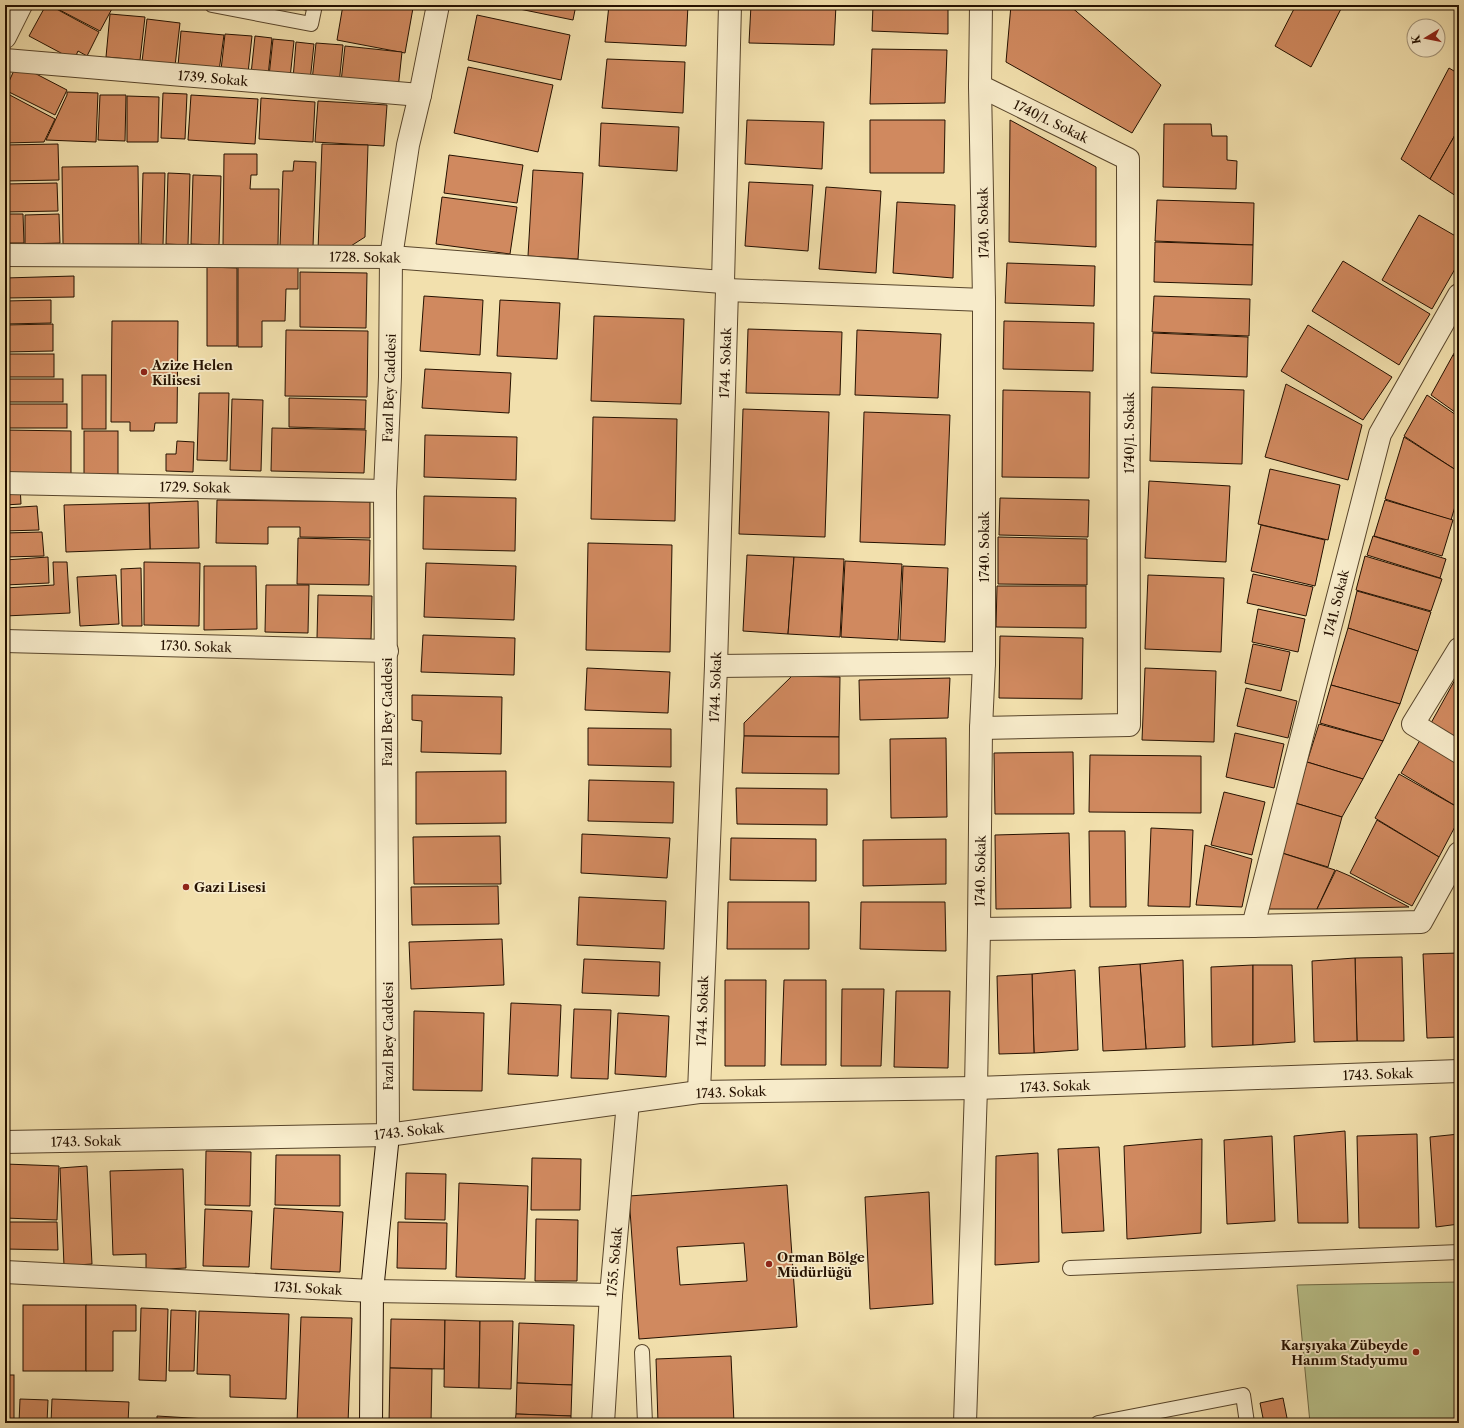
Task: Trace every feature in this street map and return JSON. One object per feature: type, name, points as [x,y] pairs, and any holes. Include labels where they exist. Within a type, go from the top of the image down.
[{"type":"street","points":[[5,37],[21,5]]},
{"type":"street","name":"Fazıl Bey Caddesi","points":[[370,1423],[372,1291],[388,1135],[385,491],[390,377],[390,257],[408,145],[420,95],[438,5]]},
{"type":"street","points":[[725,286],[730,5]]},
{"type":"street","name":"1740. Sokak","points":[[965,1423],[976,1088],[981,728],[984,663],[984,300],[980,86],[981,5]]},
{"type":"street","name":"1739. Sokak","points":[[5,60],[420,95]]},
{"type":"street","name":"1740/1. Sokak","points":[[980,86],[1128,159],[1129,645],[1129,725],[981,728]]},
{"type":"street","name":"1728. Sokak","points":[[5,255],[390,257],[725,286],[984,300]]},
{"type":"street","name":"1744. Sokak","points":[[699,1092],[716,666],[725,286]]},
{"type":"street","name":"1741. Sokak","points":[[1253,926],[1380,434],[1459,295]]},
{"type":"street","name":"1729. Sokak","points":[[5,483],[385,491]]},
{"type":"street","name":"1730. Sokak","points":[[5,640],[386,651]]},
{"type":"street","points":[[1459,649],[1413,724],[1459,752]]},
{"type":"street","points":[[716,666],[984,663]]},
{"type":"street","points":[[979,929],[1253,926],[1421,922],[1459,853]]},
{"type":"street","name":"1743. Sokak","points":[[5,1142],[388,1135],[699,1092],[976,1088],[1459,1071]]},
{"type":"street","name":"1755. Sokak","points":[[603,1423],[611,1295],[628,1102]]},
{"type":"street","name":"1731. Sokak","points":[[5,1272],[372,1291],[611,1295]]},
{"type":"lane","points":[[212,5],[310,24],[315,5]]},
{"type":"lane","points":[[1070,1268],[1459,1252]]},
{"type":"lane","points":[[642,1352],[645,1423]]},
{"type":"lane","points":[[1098,1423],[1243,1395],[1247,1423]]},
{"type":"green space","points":[[1459,1282],[1459,1423],[1310,1423],[1297,1285]]},
{"type":"building","points":[[46,5],[49,5],[99,32],[87,56],[78,51],[74,60],[29,36]]},
{"type":"building","points":[[50,5],[114,5],[100,31]]},
{"type":"building","points":[[278,5],[312,5],[311,11]]},
{"type":"building","points":[[343,5],[400,5],[413,8],[405,53],[337,40]]},
{"type":"building","points":[[500,5],[576,5],[573,20]]},
{"type":"building","points":[[609,5],[688,5],[686,46],[605,42]]},
{"type":"building","points":[[751,5],[836,5],[834,45],[749,43]]},
{"type":"building","points":[[873,5],[948,5],[948,34],[872,31]]},
{"type":"building","points":[[1011,5],[1069,5],[1161,85],[1132,133],[1006,62]]},
{"type":"building","points":[[1296,5],[1343,5],[1311,67],[1275,46]]},
{"type":"building","points":[[110,14],[145,17],[140,60],[106,57]]},
{"type":"building","points":[[477,15],[570,35],[561,80],[468,60]]},
{"type":"building","points":[[147,19],[180,23],[175,66],[142,62]]},
{"type":"building","points":[[181,31],[224,35],[219,71],[178,66]]},
{"type":"building","points":[[225,34],[252,36],[248,73],[221,70]]},
{"type":"building","points":[[255,36],[272,38],[268,76],[251,74]]},
{"type":"building","points":[[273,39],[294,41],[290,78],[269,76]]},
{"type":"building","points":[[296,42],[314,44],[310,81],[293,79]]},
{"type":"building","points":[[316,43],[343,45],[339,84],[312,81]]},
{"type":"building","points":[[345,46],[402,52],[398,89],[341,82]]},
{"type":"building","points":[[872,49],[947,50],[945,103],[870,104]]},
{"type":"building","points":[[607,59],[685,62],[683,113],[602,108]]},
{"type":"building","points":[[17,64],[67,90],[55,115],[5,90]]},
{"type":"building","points":[[468,67],[553,85],[538,152],[454,133]]},
{"type":"building","points":[[1449,68],[1459,74],[1459,128],[1430,179],[1401,159]]},
{"type":"building","points":[[67,92],[98,93],[96,142],[46,140],[67,95]]},
{"type":"building","points":[[6,93],[55,119],[44,142],[5,143]]},
{"type":"building","points":[[163,93],[187,94],[185,139],[161,138]]},
{"type":"building","points":[[100,95],[126,95],[125,141],[98,140]]},
{"type":"building","points":[[191,95],[258,99],[255,144],[188,140]]},
{"type":"building","points":[[127,96],[159,97],[158,142],[127,142]]},
{"type":"building","points":[[261,98],[315,102],[313,142],[259,139]]},
{"type":"building","points":[[318,101],[387,105],[384,146],[315,142]]},
{"type":"building","points":[[747,120],[824,122],[822,169],[745,164]]},
{"type":"building","points":[[870,120],[945,120],[944,173],[870,173]]},
{"type":"building","points":[[1010,120],[1096,167],[1096,247],[1009,242]]},
{"type":"building","points":[[601,123],[679,127],[677,171],[599,166]]},
{"type":"building","points":[[1164,124],[1211,124],[1212,136],[1227,136],[1227,160],[1237,161],[1236,189],[1163,187]]},
{"type":"building","points":[[1459,128],[1459,198],[1430,179]]},
{"type":"building","points":[[58,144],[59,180],[5,181],[5,145]]},
{"type":"building","points":[[322,144],[368,145],[365,237],[343,251],[318,250]]},
{"type":"building","points":[[224,154],[257,154],[257,175],[251,175],[250,189],[279,189],[278,245],[223,245]]},
{"type":"building","points":[[449,155],[523,165],[517,203],[444,193]]},
{"type":"building","points":[[294,161],[316,162],[313,247],[280,246],[283,171],[293,171]]},
{"type":"building","points":[[138,166],[139,244],[63,244],[62,167]]},
{"type":"building","points":[[533,170],[583,173],[578,259],[528,256]]},
{"type":"building","points":[[143,173],[165,173],[163,245],[141,244]]},
{"type":"building","points":[[168,173],[190,174],[188,245],[166,244]]},
{"type":"building","points":[[193,175],[221,176],[219,245],[191,244]]},
{"type":"building","points":[[749,182],[813,185],[808,251],[745,246]]},
{"type":"building","points":[[57,183],[58,211],[5,212],[5,184]]},
{"type":"building","points":[[826,187],[881,191],[876,273],[819,269]]},
{"type":"building","points":[[442,197],[517,207],[510,254],[436,244]]},
{"type":"building","points":[[1157,200],[1254,203],[1253,245],[1155,241]]},
{"type":"building","points":[[897,202],[955,205],[953,278],[893,273]]},
{"type":"building","points":[[5,214],[23,214],[24,243],[5,243]]},
{"type":"building","points":[[59,214],[60,243],[25,244],[25,215]]},
{"type":"building","points":[[1419,215],[1459,238],[1459,262],[1432,309],[1382,280]]},
{"type":"building","points":[[1155,242],[1253,245],[1252,285],[1154,282]]},
{"type":"building","points":[[1343,261],[1430,314],[1399,365],[1312,311]]},
{"type":"building","points":[[1007,263],[1095,266],[1094,306],[1005,303]]},
{"type":"building","points":[[238,266],[298,266],[298,289],[286,289],[285,321],[262,321],[262,347],[238,347]]},
{"type":"building","points":[[207,267],[237,268],[237,346],[207,346]]},
{"type":"building","points":[[300,272],[367,273],[366,328],[300,327]]},
{"type":"building","points":[[74,276],[74,297],[5,298],[5,278]]},
{"type":"building","points":[[424,296],[483,300],[480,355],[420,351]]},
{"type":"building","points":[[1154,296],[1250,299],[1249,336],[1152,332]]},
{"type":"building","points":[[51,300],[51,323],[5,324],[5,301]]},
{"type":"building","points":[[500,300],[560,303],[557,359],[497,356]]},
{"type":"building","points":[[594,316],[684,319],[681,404],[591,401]]},
{"type":"building","name":"Azize Helen Kilisesi","points":[[112,321],[178,321],[177,423],[155,423],[154,431],[130,431],[130,422],[111,422]]},
{"type":"building","points":[[1004,321],[1094,323],[1093,371],[1003,369]]},
{"type":"building","points":[[53,324],[53,351],[5,352],[5,325]]},
{"type":"building","points":[[1308,325],[1392,377],[1363,420],[1281,371]]},
{"type":"building","points":[[748,329],[842,332],[840,395],[746,393]]},
{"type":"building","points":[[286,330],[368,331],[367,397],[285,396]]},
{"type":"building","points":[[857,330],[941,334],[938,398],[855,395]]},
{"type":"building","points":[[1153,333],[1248,337],[1247,377],[1151,373]]},
{"type":"building","points":[[1459,345],[1459,362],[1453,355]]},
{"type":"building","points":[[5,354],[54,354],[54,377],[5,377]]},
{"type":"building","points":[[1453,355],[1459,362],[1459,415],[1431,395]]},
{"type":"building","points":[[425,369],[511,373],[509,413],[422,408]]},
{"type":"building","points":[[82,375],[106,375],[106,429],[82,429]]},
{"type":"building","points":[[5,379],[63,379],[63,402],[5,402]]},
{"type":"building","points":[[1286,384],[1362,425],[1348,480],[1265,457]]},
{"type":"building","points":[[1152,387],[1244,390],[1242,464],[1150,461]]},
{"type":"building","points":[[1003,390],[1090,392],[1089,478],[1002,477]]},
{"type":"building","points":[[199,393],[229,393],[227,461],[197,460]]},
{"type":"building","points":[[1427,395],[1459,417],[1459,472],[1404,436]]},
{"type":"building","points":[[289,398],[366,400],[365,429],[289,427]]},
{"type":"building","points":[[232,399],[263,400],[261,471],[230,470]]},
{"type":"building","points":[[5,404],[67,404],[67,428],[5,428]]},
{"type":"building","points":[[743,409],[829,412],[825,537],[739,534]]},
{"type":"building","points":[[864,412],[950,415],[945,545],[860,542]]},
{"type":"building","points":[[593,417],[677,419],[675,521],[591,519]]},
{"type":"building","points":[[272,428],[366,430],[364,473],[271,471]]},
{"type":"building","points":[[5,430],[71,431],[71,476],[5,475]]},
{"type":"building","points":[[84,431],[118,431],[118,477],[84,477]]},
{"type":"building","points":[[425,435],[517,437],[516,480],[424,477]]},
{"type":"building","points":[[1404,437],[1459,472],[1459,493],[1451,520],[1385,499]]},
{"type":"building","points":[[177,441],[194,442],[193,472],[166,471],[166,454],[176,454]]},
{"type":"building","points":[[1270,469],[1340,485],[1328,540],[1258,524]]},
{"type":"building","points":[[1149,481],[1230,486],[1226,562],[1145,558]]},
{"type":"building","points":[[20,485],[21,504],[5,505],[5,486]]},
{"type":"building","points":[[424,496],[516,498],[515,551],[423,549]]},
{"type":"building","points":[[1000,498],[1089,500],[1088,537],[999,535]]},
{"type":"building","points":[[217,500],[370,502],[370,538],[300,537],[300,527],[268,527],[268,544],[216,543]]},
{"type":"building","points":[[1385,500],[1453,520],[1442,556],[1374,536]]},
{"type":"building","points":[[198,501],[199,548],[150,549],[149,503]]},
{"type":"building","points":[[149,503],[150,549],[66,552],[64,505]]},
{"type":"building","points":[[37,506],[39,530],[5,531],[5,508]]},
{"type":"building","points":[[1261,525],[1325,540],[1315,586],[1251,571]]},
{"type":"building","points":[[42,532],[44,556],[5,557],[5,533]]},
{"type":"building","points":[[1373,536],[1446,559],[1440,578],[1367,555]]},
{"type":"building","points":[[998,537],[1087,539],[1087,585],[998,584]]},
{"type":"building","points":[[298,538],[370,540],[369,585],[297,584]]},
{"type":"building","points":[[588,543],[672,545],[670,652],[586,650]]},
{"type":"building","points":[[747,555],[794,557],[788,634],[743,631]]},
{"type":"building","points":[[1365,556],[1442,579],[1431,611],[1356,590]]},
{"type":"building","points":[[48,557],[49,583],[5,585],[5,560]]},
{"type":"building","points":[[794,557],[844,559],[840,637],[788,634]]},
{"type":"building","points":[[845,561],[902,564],[898,640],[841,637]]},
{"type":"building","points":[[53,562],[67,562],[70,613],[5,616],[5,588],[54,585]]},
{"type":"building","points":[[144,562],[200,563],[199,626],[144,625]]},
{"type":"building","points":[[426,563],[516,566],[514,620],[424,617]]},
{"type":"building","points":[[204,566],[256,566],[257,629],[204,630]]},
{"type":"building","points":[[903,566],[948,568],[945,642],[900,640]]},
{"type":"building","points":[[141,568],[142,626],[122,626],[121,569]]},
{"type":"building","points":[[1253,574],[1313,587],[1306,616],[1247,603]]},
{"type":"building","points":[[116,575],[119,624],[80,626],[77,577]]},
{"type":"building","points":[[1148,575],[1224,578],[1221,652],[1145,649]]},
{"type":"building","points":[[266,585],[309,585],[308,633],[265,632]]},
{"type":"building","points":[[997,586],[1086,586],[1086,628],[996,627]]},
{"type":"building","points":[[1357,591],[1431,612],[1418,651],[1348,628]]},
{"type":"building","points":[[318,595],[372,596],[371,639],[317,638]]},
{"type":"building","points":[[1258,609],[1305,619],[1298,652],[1252,642]]},
{"type":"building","points":[[1348,628],[1418,651],[1400,704],[1331,685]]},
{"type":"building","points":[[423,635],[515,638],[514,675],[421,672]]},
{"type":"building","points":[[1000,636],[1083,638],[1082,699],[999,698]]},
{"type":"building","points":[[1253,644],[1290,652],[1281,691],[1245,683]]},
{"type":"building","points":[[587,668],[670,672],[668,713],[585,710]]},
{"type":"building","points":[[1145,668],[1216,671],[1214,742],[1142,740]]},
{"type":"building","points":[[792,676],[840,677],[839,737],[744,736],[744,723]]},
{"type":"building","points":[[950,678],[948,718],[860,720],[859,680]]},
{"type":"building","points":[[1456,678],[1459,679],[1459,740],[1431,723]]},
{"type":"building","points":[[1331,685],[1400,704],[1383,741],[1320,723]]},
{"type":"building","points":[[1246,688],[1297,701],[1288,738],[1237,726]]},
{"type":"building","points":[[412,695],[502,697],[501,754],[421,752],[422,721],[412,720]]},
{"type":"building","points":[[1319,724],[1383,741],[1363,779],[1307,762]]},
{"type":"building","points":[[588,728],[671,729],[671,767],[588,765]]},
{"type":"building","points":[[1235,733],[1284,744],[1274,788],[1226,777]]},
{"type":"building","points":[[744,736],[839,737],[839,774],[742,773]]},
{"type":"building","points":[[946,738],[947,817],[891,818],[890,739]]},
{"type":"building","points":[[1420,740],[1459,763],[1459,808],[1401,773]]},
{"type":"building","points":[[1073,752],[1074,814],[995,814],[994,753]]},
{"type":"building","points":[[1090,755],[1201,756],[1201,813],[1089,812]]},
{"type":"building","points":[[1307,762],[1363,779],[1342,817],[1295,803]]},
{"type":"building","points":[[506,771],[506,823],[416,824],[416,772]]},
{"type":"building","points":[[1399,774],[1459,808],[1459,819],[1439,857],[1375,818]]},
{"type":"building","points":[[589,780],[674,782],[673,823],[588,821]]},
{"type":"building","points":[[736,788],[827,789],[827,825],[737,824]]},
{"type":"building","points":[[1224,792],[1265,802],[1252,855],[1211,845]]},
{"type":"building","points":[[1295,803],[1342,817],[1328,867],[1282,853]]},
{"type":"building","points":[[1377,820],[1439,857],[1412,906],[1350,873]]},
{"type":"building","points":[[1151,828],[1193,830],[1190,907],[1148,906]]},
{"type":"building","points":[[1089,831],[1125,831],[1126,907],[1090,907]]},
{"type":"building","points":[[1069,833],[1071,908],[996,909],[995,835]]},
{"type":"building","points":[[582,834],[670,838],[667,878],[581,873]]},
{"type":"building","points":[[500,836],[501,884],[414,884],[413,837]]},
{"type":"building","points":[[731,838],[816,839],[816,881],[730,880]]},
{"type":"building","points":[[946,839],[946,884],[863,886],[863,840]]},
{"type":"building","points":[[1205,845],[1252,859],[1242,907],[1196,905]]},
{"type":"building","points":[[1282,853],[1335,870],[1317,909],[1266,909]]},
{"type":"building","points":[[1336,870],[1350,876],[1409,907],[1317,909]]},
{"type":"building","points":[[498,886],[499,924],[412,925],[411,887]]},
{"type":"building","points":[[579,897],[666,901],[664,949],[577,945]]},
{"type":"building","points":[[728,902],[809,902],[809,949],[727,949]]},
{"type":"building","points":[[861,902],[945,902],[946,951],[860,949]]},
{"type":"building","points":[[502,939],[504,985],[411,989],[409,942]]},
{"type":"building","points":[[1459,953],[1459,1037],[1427,1038],[1423,954]]},
{"type":"building","points":[[1402,957],[1404,1041],[1357,1041],[1355,958]]},
{"type":"building","points":[[1355,958],[1357,1041],[1314,1042],[1312,961]]},
{"type":"building","points":[[584,959],[660,962],[659,996],[582,993]]},
{"type":"building","points":[[1183,960],[1185,1047],[1146,1049],[1140,964]]},
{"type":"building","points":[[1140,964],[1146,1049],[1103,1051],[1099,967]]},
{"type":"building","points":[[1253,965],[1253,1045],[1212,1047],[1211,967]]},
{"type":"building","points":[[1253,965],[1292,965],[1295,1042],[1253,1045]]},
{"type":"building","points":[[1075,970],[1078,1050],[1034,1053],[1032,974]]},
{"type":"building","points":[[1032,974],[1034,1053],[999,1054],[997,976]]},
{"type":"building","points":[[725,980],[766,980],[765,1066],[725,1066]]},
{"type":"building","points":[[784,980],[826,980],[826,1065],[781,1065]]},
{"type":"building","points":[[842,989],[884,989],[881,1066],[841,1066]]},
{"type":"building","points":[[896,991],[950,991],[948,1068],[894,1067]]},
{"type":"building","points":[[511,1003],[561,1005],[558,1076],[508,1074]]},
{"type":"building","points":[[574,1009],[611,1010],[608,1079],[571,1078]]},
{"type":"building","points":[[414,1011],[484,1013],[482,1091],[413,1090]]},
{"type":"building","points":[[618,1013],[669,1016],[666,1077],[615,1074]]},
{"type":"building","points":[[1345,1131],[1348,1223],[1298,1223],[1294,1136]]},
{"type":"building","points":[[1417,1134],[1419,1228],[1359,1228],[1357,1136]]},
{"type":"building","points":[[1459,1134],[1459,1224],[1436,1227],[1430,1137]]},
{"type":"building","points":[[1272,1136],[1275,1221],[1227,1224],[1224,1140]]},
{"type":"building","points":[[1202,1139],[1201,1233],[1127,1239],[1124,1146]]},
{"type":"building","points":[[1099,1147],[1104,1231],[1062,1233],[1058,1149]]},
{"type":"building","points":[[206,1151],[251,1152],[250,1206],[205,1205]]},
{"type":"building","points":[[1038,1153],[1039,1262],[995,1265],[996,1156]]},
{"type":"building","points":[[276,1155],[340,1155],[340,1206],[275,1205]]},
{"type":"building","points":[[532,1158],[581,1159],[580,1210],[531,1210]]},
{"type":"building","points":[[5,1164],[59,1166],[57,1220],[5,1218]]},
{"type":"building","points":[[87,1166],[92,1264],[64,1266],[60,1168]]},
{"type":"building","points":[[183,1169],[186,1268],[146,1270],[146,1254],[113,1255],[110,1171]]},
{"type":"building","points":[[406,1173],[446,1174],[445,1220],[405,1219]]},
{"type":"building","points":[[459,1183],[528,1186],[525,1279],[456,1277]]},
{"type":"building","name":"Orman Bölge Müdürlüğü","points":[[787,1185],[797,1327],[639,1339],[629,1196]],"holes":[[[744,1243],[747,1281],[680,1285],[677,1247]]]},
{"type":"building","points":[[929,1192],[933,1304],[870,1309],[865,1197]]},
{"type":"building","points":[[274,1208],[343,1212],[340,1272],[271,1269]]},
{"type":"building","points":[[205,1209],[252,1211],[249,1267],[203,1266]]},
{"type":"building","points":[[536,1219],[578,1220],[577,1281],[535,1281]]},
{"type":"building","points":[[5,1222],[57,1222],[58,1250],[5,1249]]},
{"type":"building","points":[[398,1222],[447,1223],[446,1269],[397,1268]]},
{"type":"building","points":[[23,1305],[86,1305],[86,1371],[23,1371]]},
{"type":"building","points":[[86,1305],[136,1305],[136,1331],[113,1331],[113,1371],[86,1371]]},
{"type":"building","points":[[141,1308],[168,1309],[166,1381],[139,1380]]},
{"type":"building","points":[[171,1310],[196,1311],[194,1371],[169,1371]]},
{"type":"building","points":[[199,1311],[289,1314],[286,1399],[230,1397],[230,1375],[197,1374]]},
{"type":"building","points":[[301,1317],[352,1318],[348,1423],[297,1423]]},
{"type":"building","points":[[391,1319],[445,1320],[444,1369],[390,1368]]},
{"type":"building","points":[[445,1320],[480,1321],[479,1388],[444,1387]]},
{"type":"building","points":[[480,1321],[513,1321],[511,1389],[479,1388]]},
{"type":"building","points":[[519,1323],[574,1325],[572,1385],[517,1383]]},
{"type":"building","points":[[731,1356],[734,1423],[658,1423],[656,1359]]},
{"type":"building","points":[[390,1368],[432,1369],[431,1423],[389,1423]]},
{"type":"building","points":[[5,1375],[14,1375],[14,1423],[5,1423]]},
{"type":"building","points":[[517,1383],[572,1385],[571,1416],[516,1414]]},
{"type":"building","points":[[1283,1398],[1288,1423],[1264,1423],[1260,1403]]},
{"type":"building","points":[[20,1399],[48,1400],[47,1423],[19,1423]]},
{"type":"building","points":[[52,1399],[129,1402],[128,1423],[51,1423]]},
{"type":"building","points":[[516,1414],[571,1416],[571,1423],[515,1423]]},
{"type":"building","points":[[157,1416],[207,1419],[206,1423],[157,1423]]},
{"type":"place","name":"Azize Helen Kilisesi","points":[[144,372]]},
{"type":"place","name":"Gazi Lisesi","points":[[186,887]]},
{"type":"place","name":"Orman Bölge Müdürlüğü","points":[[769,1264]]},
{"type":"place","name":"Karşıyaka Zübeyde Hanım Stadyumu","points":[[1416,1352]]}]
